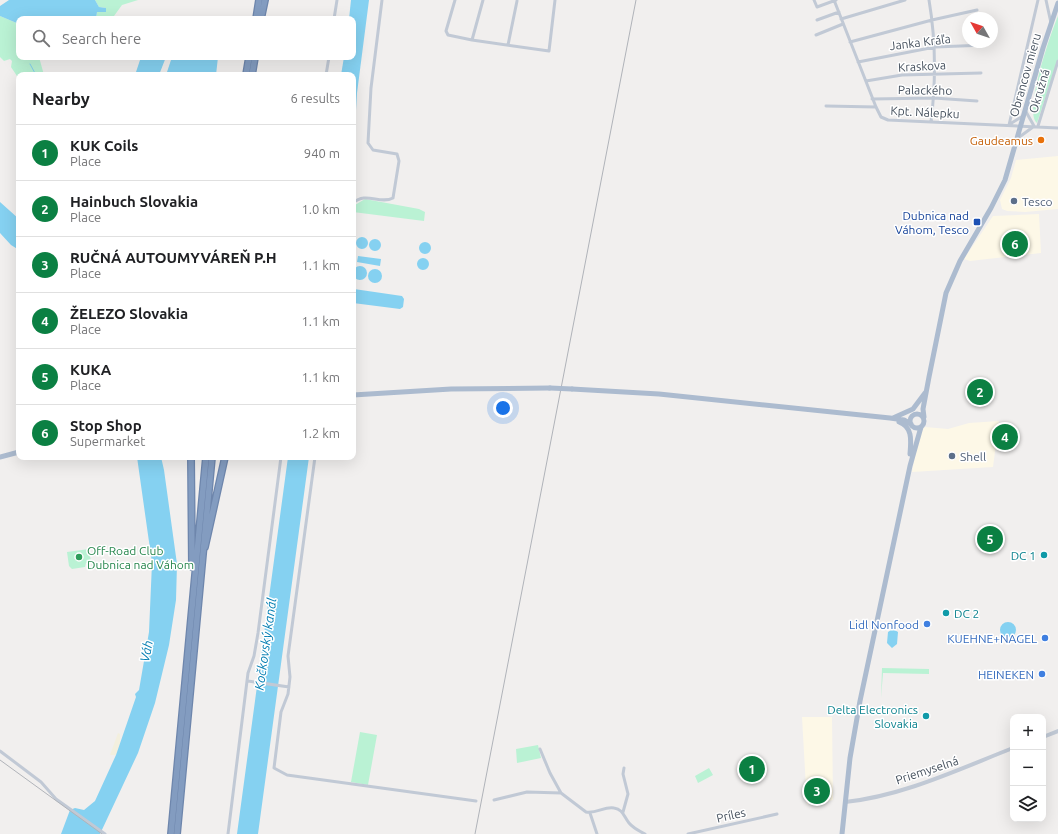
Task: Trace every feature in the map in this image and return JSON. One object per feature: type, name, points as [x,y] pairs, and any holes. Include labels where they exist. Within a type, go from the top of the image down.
[{"type":"highway","points":[[256,16],[259,0]]},
{"type":"highway","points":[[262,16],[265,0]]},
{"type":"highway","points":[[246,72],[248,60]]},
{"type":"highway","points":[[252,72],[254,60]]},
{"type":"highway","points":[[191,460],[193,593]]},
{"type":"highway","points":[[171,834],[206,460]]},
{"type":"highway","points":[[177,834],[212,460]]},
{"type":"highway","points":[[203,552],[208,539],[224,460]]},
{"type":"main road","name":"Obrancov mieru","points":[[924,417],[927,388],[946,293],[960,261],[1001,190],[1009,170],[1050,23],[1058,3]]},
{"type":"main road","points":[[890,418],[902,415],[913,409],[927,388]]},
{"type":"main road","points":[[356,395],[451,389],[572,389],[688,397],[890,418],[904,420],[917,428],[921,427]]},
{"type":"main road","points":[[914,448],[915,434],[910,420],[920,408],[926,396]]},
{"type":"main road","points":[[842,834],[845,802],[860,701],[914,448],[921,427],[924,423],[924,417],[920,414],[914,414],[907,418],[890,418]]},
{"type":"main road","points":[[890,418],[903,423],[910,432],[910,466]]},
{"type":"main road","points":[[0,457],[16,453]]},
{"type":"street","points":[[334,16],[337,0]]},
{"type":"street","points":[[356,201],[364,197],[388,200],[393,198],[395,195],[399,157],[396,154],[370,148],[368,140],[382,0]]},
{"type":"street","points":[[455,0],[446,33],[472,40],[549,50],[555,0]]},
{"type":"street","points":[[472,40],[484,0]]},
{"type":"street","points":[[814,0],[816,7],[834,0]]},
{"type":"street","name":"Kpt. Nálepku","points":[[834,0],[872,99],[881,117],[888,120],[1021,125],[1058,128]]},
{"type":"street","points":[[841,19],[905,0]]},
{"type":"street","points":[[929,0],[935,47],[934,98],[931,122]]},
{"type":"street","points":[[1009,125],[1038,0]]},
{"type":"street","points":[[1046,0],[1050,23]]},
{"type":"street","points":[[508,45],[517,1]]},
{"type":"street","points":[[850,42],[932,20],[977,10]]},
{"type":"street","points":[[817,20],[839,12]]},
{"type":"street","points":[[816,35],[843,24]]},
{"type":"street","name":"Janka Kráľa","points":[[858,62],[935,47],[962,46]]},
{"type":"street","points":[[326,72],[328,60]]},
{"type":"street","name":"Okružná","points":[[1036,126],[1058,61]]},
{"type":"street","name":"Kraskova","points":[[866,81],[902,75],[981,73]]},
{"type":"street","name":"Palackého","points":[[872,99],[934,98],[977,101]]},
{"type":"street","points":[[826,106],[876,107]]},
{"type":"street","points":[[1017,139],[1036,126],[1025,110]]},
{"type":"street","points":[[1009,125],[1023,116]]},
{"type":"street","points":[[228,834],[248,681],[258,633],[281,460]]},
{"type":"street","points":[[315,460],[288,656],[288,697],[281,714],[274,768],[281,773],[476,801]]},
{"type":"street","points":[[248,681],[289,687]]},
{"type":"street","points":[[1046,736],[1058,731]]},
{"type":"street","points":[[540,748],[550,773],[561,792],[582,810],[590,813],[611,807],[623,812],[632,826],[645,834]]},
{"type":"street","name":"Priemyselná","points":[[845,802],[870,798],[950,774],[1010,749]]},
{"type":"street","points":[[0,751],[40,782],[56,799],[105,834]]},
{"type":"street","points":[[623,812],[628,794],[623,774],[624,768]]},
{"type":"street","points":[[494,800],[516,794],[539,791],[561,792]]},
{"type":"street","points":[[590,813],[597,834]]},
{"type":"street","name":"Príles","points":[[688,834],[777,814]]},
{"type":"shaded area","points":[[1058,156],[1058,209],[1025,212],[1007,211],[1002,209],[1000,200],[1011,178],[1016,160]]},
{"type":"shaded area","points":[[1039,214],[1041,253],[970,261],[964,259],[993,216]]},
{"type":"shaded area","points":[[999,421],[993,467],[912,472],[919,435],[925,427],[948,429],[969,423]]},
{"type":"shaded area","points":[[802,717],[832,717],[833,800],[822,803],[808,803],[807,806]]},
{"type":"green space","points":[[95,0],[138,0],[122,5],[114,16],[96,16],[97,12],[106,8],[99,7]]},
{"type":"green space","points":[[0,16],[16,23],[16,60],[40,60],[43,72],[16,72],[16,74],[11,67],[12,61],[10,59],[4,61],[0,57]]},
{"type":"green space","points":[[1058,16],[1058,59],[1037,123],[1034,116],[1033,104],[1045,54]]},
{"type":"green space","points":[[365,199],[419,209],[425,212],[424,221],[356,212],[356,204]]},
{"type":"green space","name":"Off-Road Club Dubnica nad Váhom","points":[[89,549],[91,562],[86,563],[85,567],[72,569],[69,566],[67,552]]},
{"type":"green space","points":[[882,668],[929,669],[929,674],[883,673],[881,698]]},
{"type":"green space","points":[[360,732],[377,735],[368,785],[351,782]]},
{"type":"green space","points":[[538,745],[541,758],[517,763],[516,749]]},
{"type":"green space","points":[[709,768],[713,775],[698,783],[695,776]]},
{"type":"sand","points":[[118,733],[120,734],[120,745],[116,755],[110,755]]},
{"type":"water","points":[[9,0],[95,0],[99,7],[106,8],[106,12],[97,12],[96,16],[16,16],[16,23],[0,16],[0,6]]},
{"type":"water","points":[[351,0],[369,0],[356,110],[356,72],[342,72],[344,60],[356,60],[356,16],[349,16]]},
{"type":"water","points":[[140,60],[165,60],[160,72],[136,72]]},
{"type":"water","points":[[171,60],[218,60],[216,72],[167,72]]},
{"type":"water","points":[[0,202],[16,216],[16,248],[0,233]]},
{"type":"water","points":[[362,237],[366,239],[368,243],[366,247],[362,249],[358,247],[356,243],[358,239]]},
{"type":"water","points":[[375,239],[379,241],[381,245],[379,249],[375,251],[371,249],[369,245],[371,241]]},
{"type":"water","points":[[425,242],[429,244],[431,248],[429,252],[425,254],[421,252],[419,248],[421,244]]},
{"type":"water","points":[[358,256],[381,259],[380,266],[357,262]]},
{"type":"water","points":[[423,258],[427,260],[429,264],[427,268],[423,270],[419,268],[417,264],[419,260]]},
{"type":"water","points":[[360,266],[366,270],[367,273],[365,278],[360,280],[356,278],[356,268]]},
{"type":"water","points":[[372,269],[378,269],[382,273],[382,279],[378,283],[372,283],[368,279],[368,273]]},
{"type":"water","points":[[356,289],[402,296],[404,299],[403,307],[400,309],[356,303]]},
{"type":"water","name":"Váh","points":[[137,460],[162,460],[164,470],[177,564],[176,600],[169,645],[155,703],[138,753],[100,834],[61,834],[70,810],[75,808],[84,810],[95,801],[116,755],[136,697],[135,694],[139,690],[149,632],[152,563]]},
{"type":"water","name":"Kočkovský kanál","points":[[288,460],[309,460],[258,834],[237,834]]},
{"type":"water","points":[[1005,622],[1011,622],[1016,627],[1014,636],[1011,638],[1005,638],[1000,633],[1000,627]]},
{"type":"water","points":[[893,629],[898,632],[897,644],[892,648],[887,643],[888,632]]},
{"type":"waterway","points":[[30,64],[34,72]]},
{"type":"railway","points":[[475,834],[636,0]]},
{"type":"railway","points":[[0,760],[102,834]]},
{"type":"place","name":"Gaudeamus","points":[[1041,140]]},
{"type":"place","name":"Tesco","points":[[1014,201]]},
{"type":"place","name":"Dubnica nad Váhom, Tesco","points":[[977,222]]},
{"type":"place","name":"Stop Shop","points":[[1015,244]]},
{"type":"place","name":"Hainbuch Slovakia","points":[[980,392]]},
{"type":"place","name":"ŽELEZO Slovakia","points":[[1005,437]]},
{"type":"place","name":"Shell","points":[[952,456]]},
{"type":"place","name":"KUKA","points":[[990,539]]},
{"type":"place","name":"DC 1","points":[[1044,555]]},
{"type":"place","name":"Off-Road Club Dubnica nad Váhom","points":[[79,557]]},
{"type":"place","name":"DC 2","points":[[946,613]]},
{"type":"place","name":"Lidl Nonfood","points":[[927,624]]},
{"type":"place","name":"KUEHNE+NAGEL","points":[[1045,638]]},
{"type":"place","name":"HEINEKEN","points":[[1042,674]]},
{"type":"place","name":"Delta Electronics Slovakia","points":[[926,716]]},
{"type":"place","name":"KUK Coils","points":[[752,769]]},
{"type":"place","name":"RUČNÁ AUTOUMYVÁREŇ P.H","points":[[817,791]]}]
